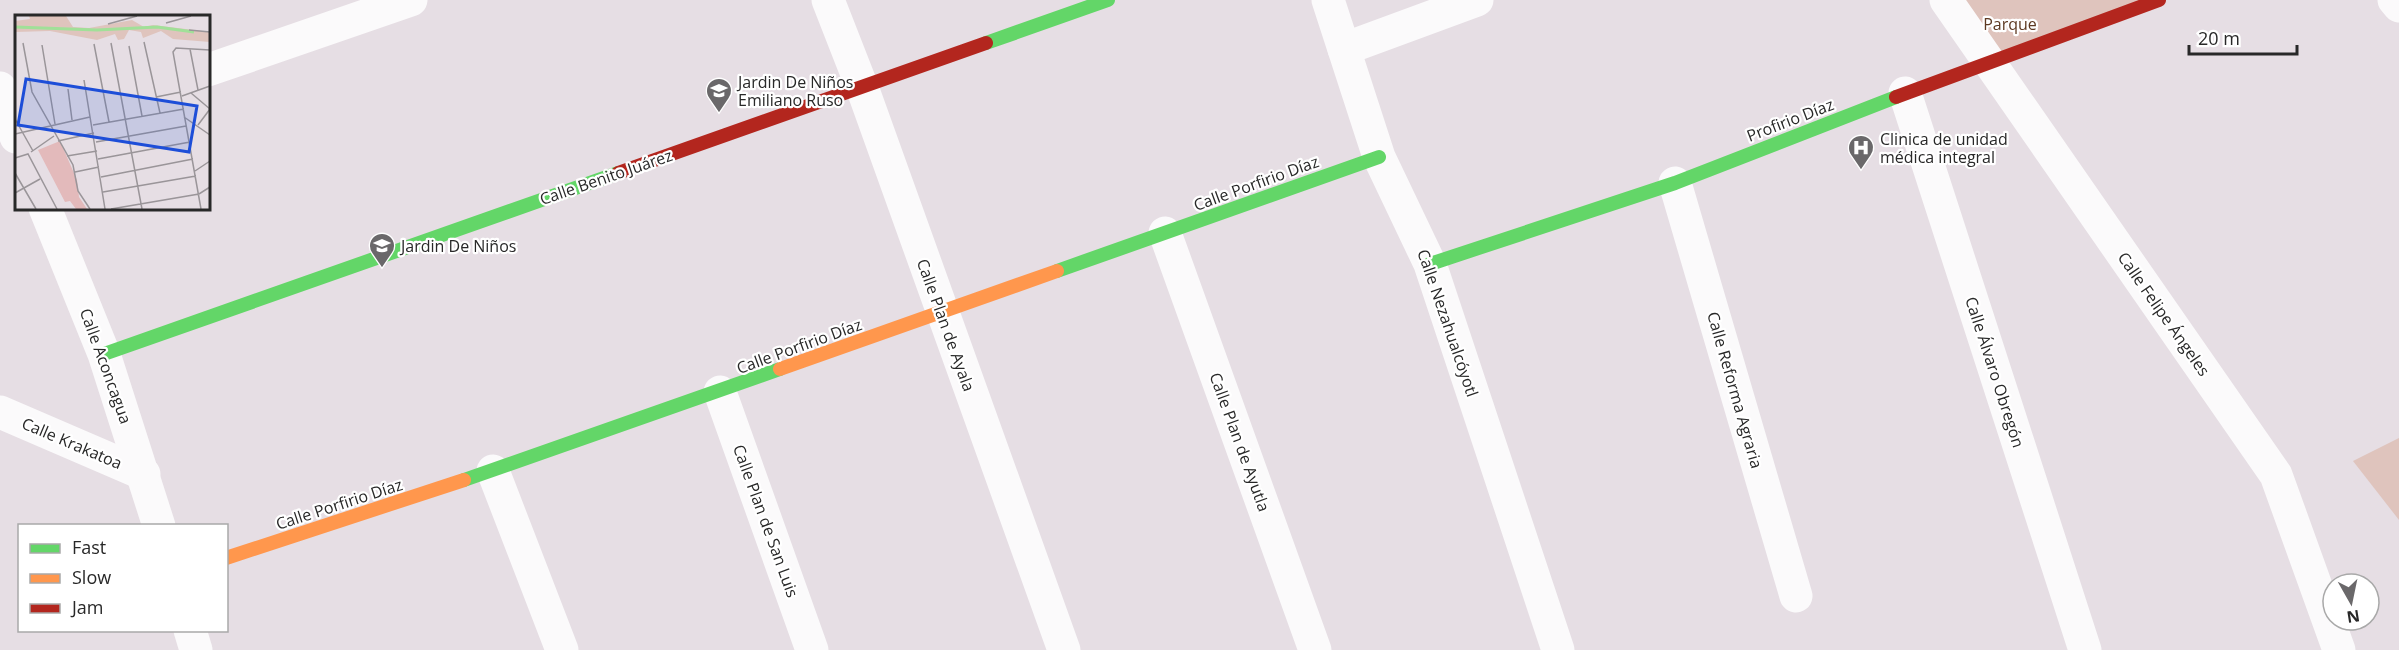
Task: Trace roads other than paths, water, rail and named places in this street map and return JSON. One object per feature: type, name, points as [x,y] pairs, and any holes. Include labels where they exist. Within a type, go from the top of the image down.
[{"type":"street","points":[[210,69],[411,0]]},
{"type":"street","name":"Calle Plan de Ayala","points":[[828,0],[862,87],[1064,650]]},
{"type":"street","name":"Calle Benito Juárez","points":[[104,354],[1108,0]]},
{"type":"street","name":"Calle Nezahualcóyotl","points":[[1328,0],[1379,157],[1430,264],[1558,650]]},
{"type":"street","points":[[1344,49],[1477,0]]},
{"type":"street","name":"Calle Felipe Ángeles","points":[[1946,0],[2276,475],[2339,650]]},
{"type":"street","name":"Profirio Díaz","points":[[1430,264],[1674,183],[1989,61],[2159,0]]},
{"type":"street","points":[[2394,0],[2399,6]]},
{"type":"street","points":[[0,88],[15,133]]},
{"type":"street","name":"Calle Álvaro Obregón","points":[[1905,93],[2085,650]]},
{"type":"street","name":"Calle Porfirio Díaz","points":[[228,557],[493,471],[1379,157]]},
{"type":"street","name":"Calle Reforma Agraria","points":[[1674,183],[1796,596]]},
{"type":"street","name":"Calle Aconcagua","points":[[46,210],[104,354],[159,524]]},
{"type":"street","name":"Calle Plan de Ayutla","points":[[1165,233],[1316,650]]},
{"type":"street","name":"Calle Plan de San Luis","points":[[720,392],[812,650]]},
{"type":"street","name":"Calle Krakatoa","points":[[0,412],[144,474]]},
{"type":"street","points":[[493,471],[562,650]]},
{"type":"street","points":[[191,632],[196,650]]},
{"type":"place","name":"Jardin De Niños Emiliano Ruso","points":[[719,114]]},
{"type":"place","name":"Clinica de unidad médica integral","points":[[1861,171]]},
{"type":"place","name":"Jardin De Niños","points":[[382,269]]},
{"type":"park label","name":"Parque","points":[[2010,24]]}]
